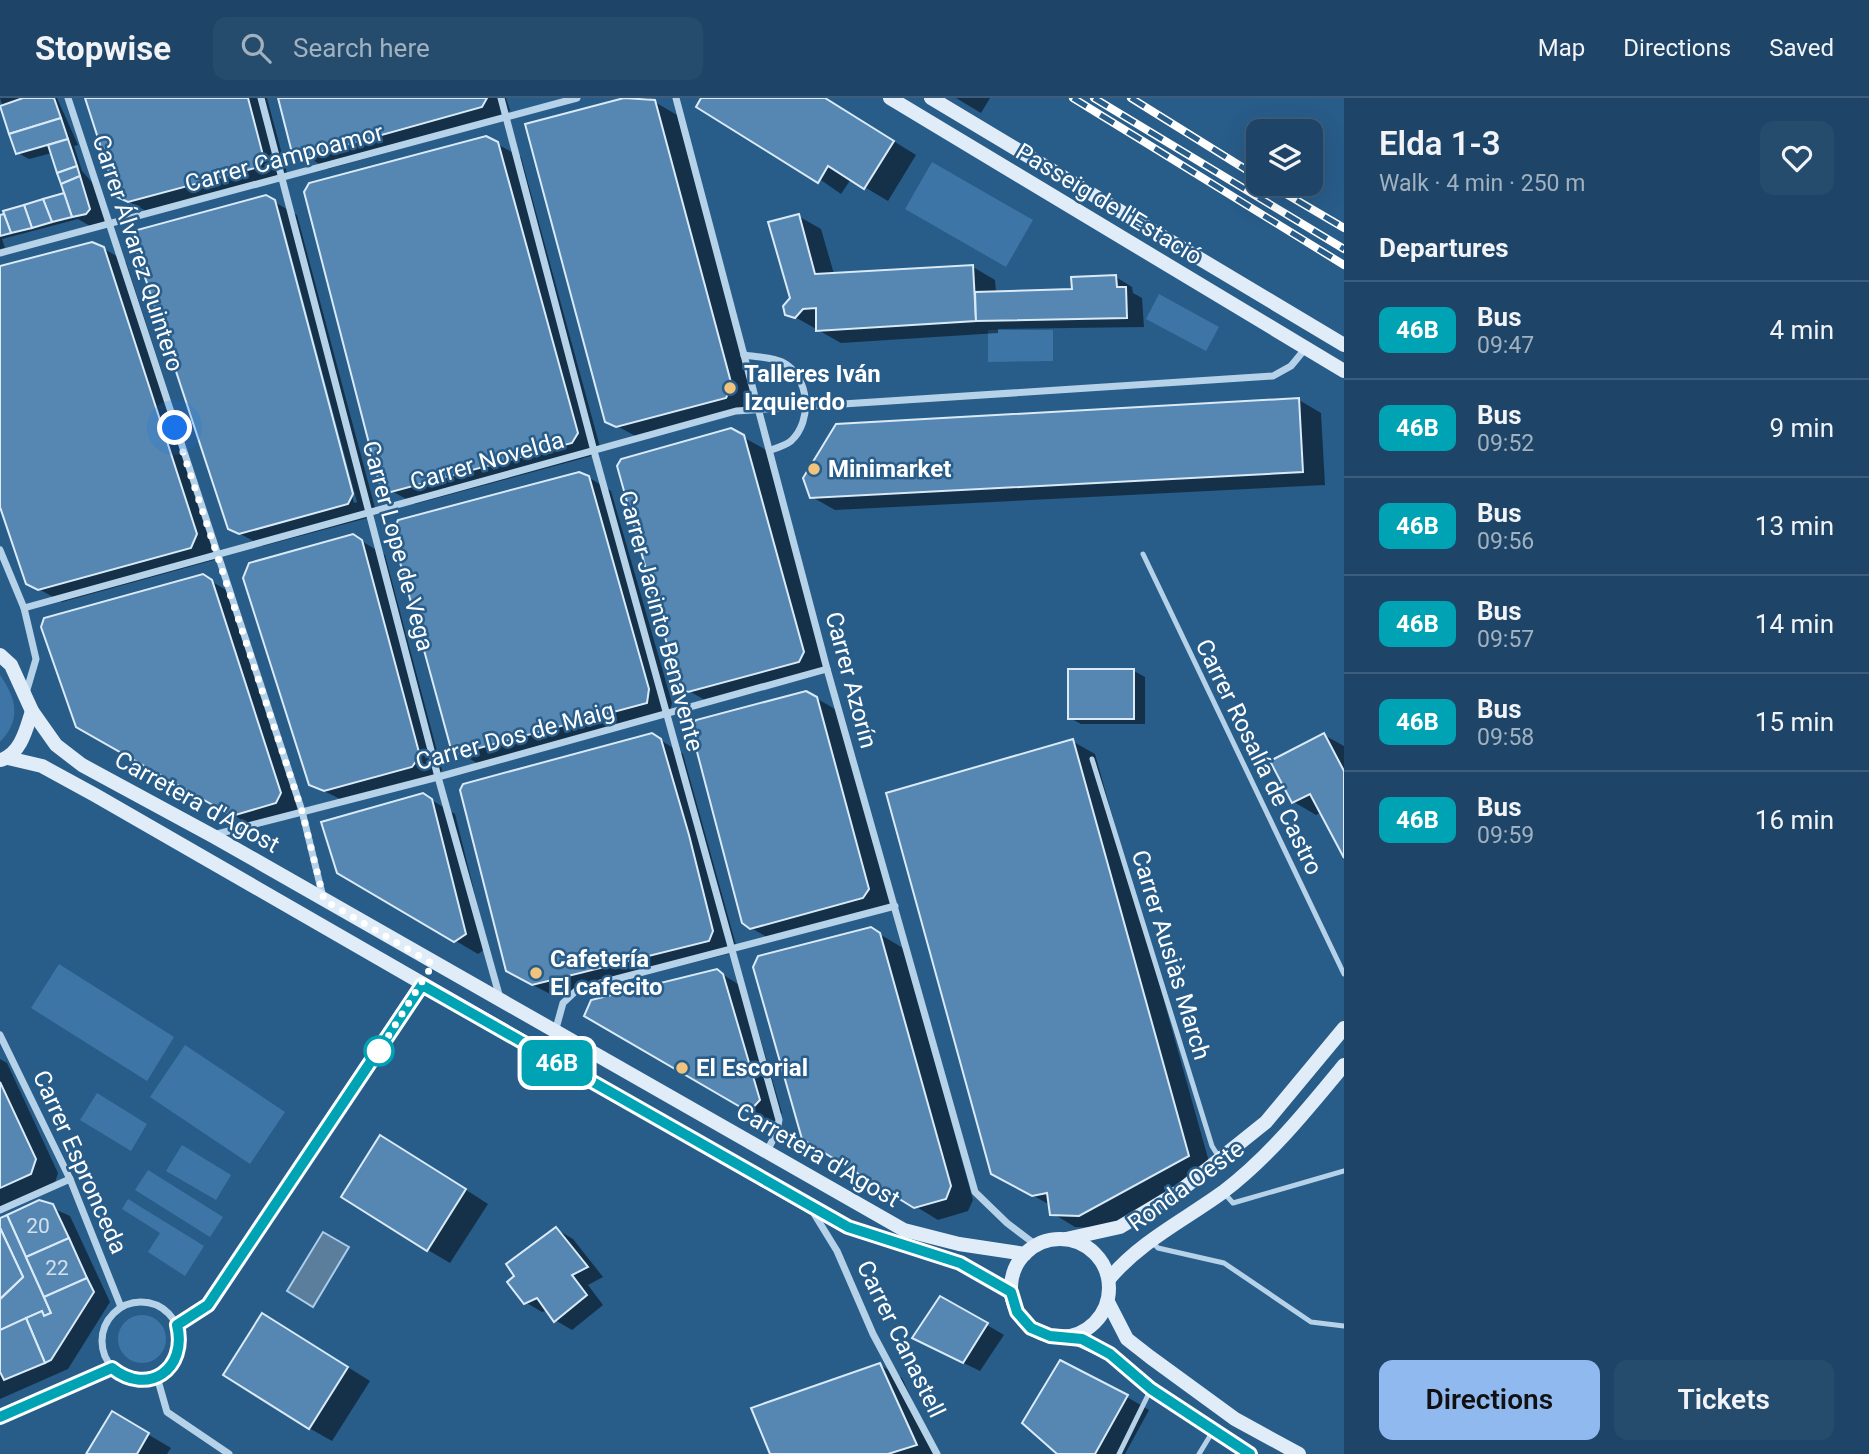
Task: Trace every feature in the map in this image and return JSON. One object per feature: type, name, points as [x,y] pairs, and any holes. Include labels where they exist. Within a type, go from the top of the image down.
[{"type":"main road","name":"Passeig de l'Estació","points":[[890,98],[1305,349]]},
{"type":"main road","name":"Passeig de l'Estació","points":[[931,98],[1344,345]]},
{"type":"main road","points":[[1305,349],[1344,372]]},
{"type":"main road","name":"Carretera d'Agost","points":[[0,655],[11,665],[32,711],[56,745],[82,765],[213,836],[433,964],[904,1230],[959,1244],[1030,1249]]},
{"type":"main road","points":[[4,759],[23,740],[32,711]]},
{"type":"main road","name":"Carretera d'Agost","points":[[4,759],[42,766],[95,795],[848,1227],[960,1263],[1011,1292]]},
{"type":"main road","points":[[422,985],[433,964]]},
{"type":"main road","name":"Ronda Oeste","points":[[1066,1239],[1120,1227],[1180,1191],[1266,1122],[1344,1028]]},
{"type":"main road","name":"Ronda Oeste","points":[[1109,1279],[1150,1240],[1223,1192],[1266,1154],[1344,1065]]},
{"type":"main road","points":[[1251,1454],[1151,1389],[1110,1354],[1071,1336],[1050,1336],[1031,1328],[1017,1312],[1011,1292],[1014,1271],[1030,1249],[1066,1239],[1081,1243],[1094,1252],[1109,1279],[1108,1302],[1127,1339],[1235,1419],[1299,1454]]},
{"type":"main road","points":[[1071,1336],[1094,1324],[1108,1302]]},
{"type":"street","name":"Carrer Álvarez Quintero","points":[[68,98],[216,556],[302,811],[324,900]]},
{"type":"street","name":"Carrer Lope de Vega","points":[[261,98],[438,777],[500,1002]]},
{"type":"street","name":"Carrer Jacinto Benavente","points":[[501,98],[594,451],[779,1120],[778,1132],[767,1152]]},
{"type":"street","name":"Carrer Campoamor","points":[[0,253],[577,98]]},
{"type":"street","name":"Carrer Azorín","points":[[676,98],[827,670],[975,1192],[1030,1249]]},
{"type":"street","name":"Carrer Novelda","points":[[24,608],[736,411],[1273,376],[1291,366],[1305,349]]},
{"type":"street","points":[[744,355],[782,362],[799,380],[807,405],[804,423],[790,442],[771,450]]},
{"type":"street","points":[[0,550],[24,608],[36,659],[26,693]]},
{"type":"street","name":"Carrer Dos de Maig","points":[[213,836],[827,670]]},
{"type":"street","points":[[555,1033],[563,1003],[578,989],[895,906]]},
{"type":"street","points":[[177,1325],[208,1305],[422,985]]},
{"type":"street","name":"Carrer Espronceda","points":[[0,1035],[70,1179],[121,1307]]},
{"type":"street","points":[[0,1210],[70,1179]]},
{"type":"street","name":"Carrer Canastell","points":[[809,1206],[837,1251],[873,1334],[937,1454]]},
{"type":"street","points":[[147,1302],[170,1314],[177,1325],[181,1340],[178,1355],[170,1368],[157,1377],[133,1380],[112,1368],[104,1356],[101,1342],[103,1328],[110,1315],[121,1307],[147,1302]]},
{"type":"street","points":[[0,1417],[112,1368]]},
{"type":"street","points":[[157,1377],[167,1412],[229,1454]]},
{"type":"lane","name":"Carrer Rosalía de Castro","points":[[1143,554],[1344,974]]},
{"type":"lane","name":"Carrer Ausiàs March","points":[[1092,759],[1212,1146],[1220,1159]]},
{"type":"lane","points":[[1223,1192],[1233,1203],[1344,1171]]},
{"type":"lane","points":[[1150,1240],[1158,1248],[1224,1263],[1311,1322],[1344,1325]]},
{"type":"lane","points":[[1119,1454],[1151,1389]]},
{"type":"lane","points":[[1199,1454],[1213,1431]]},
{"type":"shaded area","points":[[932,162],[1033,220],[1006,267],[905,209]]},
{"type":"shaded area","points":[[1159,294],[1219,327],[1206,351],[1146,319]]},
{"type":"shaded area","points":[[988,330],[1053,330],[1053,361],[988,362]]},
{"type":"shaded area","points":[[0,675],[13,700],[14,717],[12,725],[0,742]]},
{"type":"shaded area","points":[[59,964],[174,1037],[147,1081],[31,1008]]},
{"type":"shaded area","points":[[185,1045],[285,1112],[250,1164],[150,1097]]},
{"type":"shaded area","points":[[97,1093],[147,1124],[131,1151],[80,1120]]},
{"type":"shaded area","points":[[182,1145],[231,1175],[216,1200],[166,1171]]},
{"type":"shaded area","points":[[148,1170],[223,1217],[210,1237],[135,1190]]},
{"type":"shaded area","points":[[128,1199],[204,1246],[185,1276],[148,1252],[160,1233],[122,1209]]},
{"type":"shaded area","points":[[323,1232],[349,1247],[313,1307],[287,1291]]},
{"type":"shaded area","points":[[142,1315],[159,1322],[166,1339],[159,1356],[142,1363],[125,1356],[118,1339],[125,1322]]},
{"type":"building","points":[[23,98],[54,98],[61,118],[9,134],[0,106]]},
{"type":"building","points":[[85,98],[248,98],[264,159],[259,167],[128,202],[117,197]]},
{"type":"building","points":[[278,98],[487,98],[482,107],[303,157],[291,149]]},
{"type":"building","points":[[624,98],[655,100],[732,386],[726,398],[616,427],[605,422],[525,124]]},
{"type":"building","points":[[701,98],[825,98],[894,141],[864,189],[828,166],[818,183],[696,107]]},
{"type":"building","points":[[61,118],[68,139],[16,154],[9,134]]},
{"type":"building","points":[[486,136],[498,142],[578,433],[572,443],[391,492],[380,486],[304,192],[309,183]]},
{"type":"building","points":[[68,139],[77,166],[57,173],[48,145]]},
{"type":"building","points":[[77,166],[80,176],[61,184],[57,173]]},
{"type":"building","points":[[80,176],[90,209],[86,214],[72,217],[61,184]]},
{"type":"building","points":[[64,193],[72,217],[52,222],[43,199]]},
{"type":"building","points":[[266,195],[275,200],[353,494],[348,504],[239,534],[228,529],[132,238],[137,230]]},
{"type":"building","points":[[43,199],[52,222],[32,228],[24,205]]},
{"type":"building","points":[[24,205],[32,228],[11,233],[3,211]]},
{"type":"building","points":[[4,214],[11,233],[0,236],[0,215]]},
{"type":"building","points":[[799,214],[815,274],[973,265],[976,321],[816,331],[816,308],[803,309],[795,318],[785,315],[783,306],[790,298],[768,222]]},
{"type":"building","points":[[92,242],[104,247],[197,534],[191,548],[38,590],[26,584],[0,507],[0,266]]},
{"type":"building","points":[[1116,275],[1117,287],[1126,287],[1127,318],[976,321],[975,292],[1072,289],[1071,277]]},
{"type":"building","points":[[1299,398],[1303,472],[810,498],[803,478],[836,424]]},
{"type":"building","points":[[731,428],[744,435],[804,652],[799,662],[688,692],[679,687],[617,466],[621,459]]},
{"type":"building","points":[[579,472],[589,476],[649,689],[647,703],[457,754],[451,749],[392,533],[398,520]]},
{"type":"building","points":[[353,534],[362,540],[420,756],[412,767],[324,791],[309,785],[243,578],[249,563]]},
{"type":"building","points":[[203,574],[212,580],[281,793],[276,803],[232,816],[76,727],[41,627],[44,618]]},
{"type":"building","points":[[1068,669],[1134,669],[1134,719],[1068,719]]},
{"type":"building","points":[[806,691],[817,697],[869,889],[863,898],[750,929],[742,923],[691,729],[696,720]]},
{"type":"building","points":[[652,733],[661,739],[689,835],[713,931],[709,941],[532,985],[506,971],[460,790],[463,784]]},
{"type":"building","points":[[1324,733],[1344,771],[1344,858],[1310,794],[1292,803],[1270,761]]},
{"type":"building","points":[[1073,739],[1189,1156],[1079,1216],[1050,1215],[1047,1193],[1032,1196],[991,1174],[886,793]]},
{"type":"building","points":[[423,793],[432,799],[466,934],[454,942],[337,873],[321,822]]},
{"type":"building","points":[[871,927],[880,933],[951,1186],[946,1199],[914,1208],[802,1139],[753,967],[758,956]]},
{"type":"building","points":[[717,969],[723,974],[760,1100],[749,1112],[584,1016],[591,1000]]},
{"type":"building","points":[[0,1082],[36,1159],[31,1174],[0,1188]]},
{"type":"building","points":[[380,1135],[466,1189],[427,1251],[341,1197]]},
{"type":"building","points":[[39,1200],[53,1204],[69,1238],[26,1257],[7,1215]]},
{"type":"building","points":[[7,1215],[51,1313],[44,1316],[42,1311],[0,1330],[0,1299],[23,1277],[0,1228],[0,1218]]},
{"type":"building","points":[[556,1227],[588,1267],[572,1275],[587,1295],[554,1322],[537,1298],[524,1304],[507,1282],[514,1276],[506,1264]]},
{"type":"building","points":[[0,1228],[23,1277],[0,1299]]},
{"type":"building","points":[[0,1228],[23,1277],[0,1299]]},
{"type":"building","points":[[69,1238],[87,1278],[44,1297],[26,1257]]},
{"type":"building","points":[[87,1278],[94,1292],[51,1360],[45,1363],[26,1318],[42,1311],[44,1316],[51,1313],[44,1297]]},
{"type":"building","points":[[940,1296],[988,1323],[963,1363],[912,1338]]},
{"type":"building","points":[[262,1313],[348,1367],[309,1429],[223,1375]]},
{"type":"building","points":[[26,1318],[45,1363],[4,1380],[0,1372],[0,1330]]},
{"type":"building","points":[[1060,1360],[1128,1395],[1095,1454],[1057,1454],[1022,1423]]},
{"type":"building","points":[[880,1363],[917,1445],[888,1454],[770,1454],[751,1408]]},
{"type":"building","points":[[112,1411],[149,1433],[137,1454],[86,1454]]},
{"type":"railway","points":[[1073,98],[1344,265]]},
{"type":"railway","points":[[1094,98],[1344,249]]},
{"type":"railway","points":[[1131,98],[1246,170]]},
{"type":"railway","points":[[1289,196],[1344,228]]},
{"type":"bus line","name":"46B","points":[[0,1417],[112,1368],[133,1380],[145,1380],[157,1377],[170,1368],[178,1355],[181,1340],[177,1325],[208,1305],[422,985],[848,1227],[960,1263],[1011,1292],[1017,1312],[1031,1328],[1050,1336],[1082,1339],[1110,1354],[1151,1389],[1250,1454]]},
{"type":"place","name":"Talleres Iván Izquierdo","points":[[730,388]]},
{"type":"place","name":"Minimarket","points":[[814,469]]},
{"type":"place","name":"Cafetería El cafecito","points":[[536,973]]},
{"type":"place","name":"El Escorial","points":[[682,1068]]},
{"type":"route","points":[[175,428],[302,811],[324,900],[433,964],[379,1051]]}]
